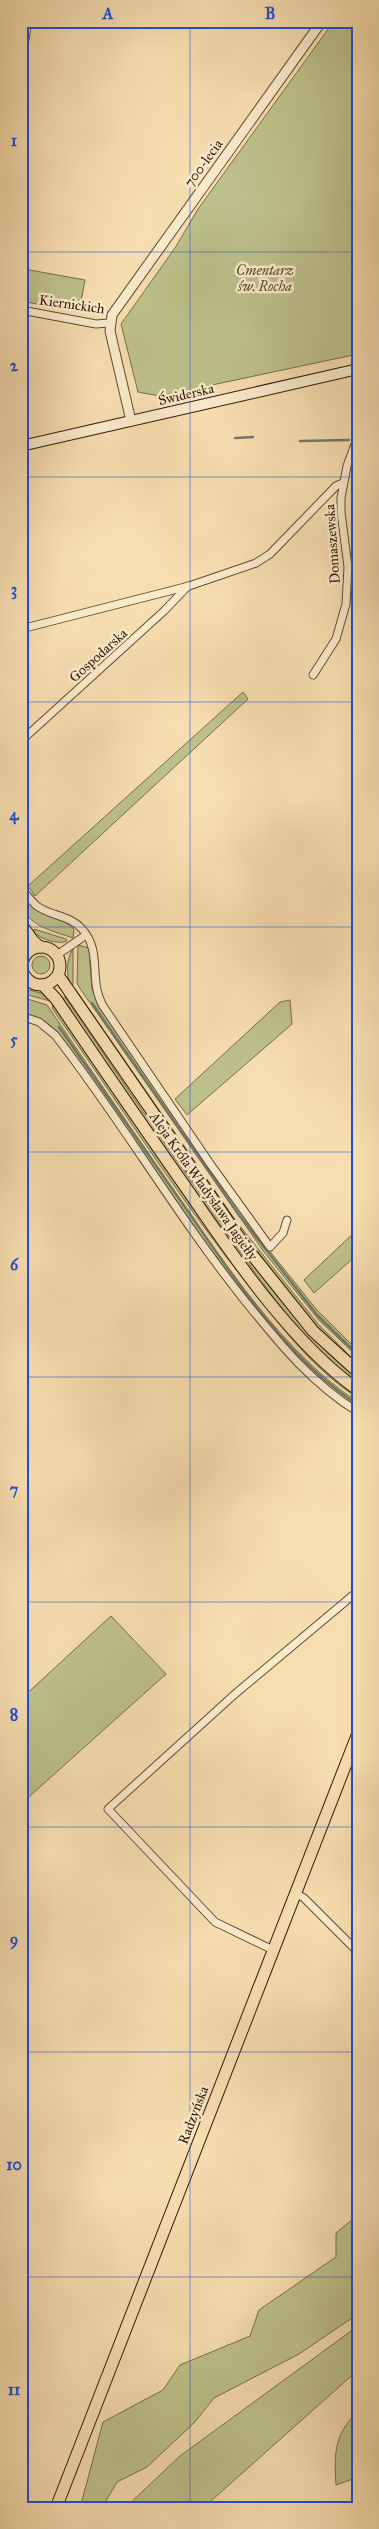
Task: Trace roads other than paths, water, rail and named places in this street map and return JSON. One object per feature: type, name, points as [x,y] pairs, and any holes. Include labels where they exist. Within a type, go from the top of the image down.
[{"type":"main road","name":"Świderska","points":[[21,446],[358,369]]},
{"type":"main road","points":[[21,924],[33,941],[40,947]]},
{"type":"main road","points":[[40,947],[47,947],[57,955],[60,965],[54,980],[43,984],[36,984],[23,978],[23,954],[40,947]]},
{"type":"main road","name":"Aleja Króla Władysława Jagiełły","points":[[58,974],[72,998],[245,1246],[313,1331],[358,1372]]},
{"type":"main road","name":"Aleja Króla Władysława Jagiełły","points":[[43,984],[56,999],[242,1266],[300,1337],[329,1367],[358,1390]]},
{"type":"main road","name":"Radzyńska","points":[[56,2508],[358,1733]]},
{"type":"street","points":[[21,64],[28,21]]},
{"type":"street","points":[[307,21],[322,22]]},
{"type":"street","name":"700-lecia","points":[[109,323],[117,308],[322,22]]},
{"type":"street","name":"Kiernickich","points":[[21,310],[96,324],[109,323],[131,421]]},
{"type":"street","name":"Domaszewska","points":[[313,675],[336,638],[346,604],[349,579],[340,512],[343,483],[358,436]]},
{"type":"street","name":"Gospodarska","points":[[21,629],[189,586],[256,563],[270,554],[336,486],[343,483]]},
{"type":"street","name":"Gospodarska","points":[[21,741],[189,586]]},
{"type":"street","points":[[21,888],[37,906],[64,917],[81,928],[86,935],[94,956],[95,987],[103,1006],[270,1247],[283,1234],[286,1220]]},
{"type":"street","points":[[57,955],[86,935]]},
{"type":"street","points":[[21,1016],[39,1022],[55,1035],[187,1225],[280,1345],[324,1388],[358,1412]]},
{"type":"street","points":[[274,1950],[214,1922],[108,1809],[235,1694],[358,1591]]},
{"type":"street","points":[[295,1893],[304,1898],[358,1952]]},
{"type":"waterway","points":[[235,438],[253,437]]},
{"type":"waterway","points":[[300,441],[349,440]]},
{"type":"waterway","points":[[92,1003],[239,1215],[318,1316],[358,1355]]},
{"type":"waterway","points":[[59,1027],[224,1263],[263,1315],[307,1364],[358,1405]]},
{"type":"park label","name":"Cmentarz św. Rocha","points":[[265,278]]}]
